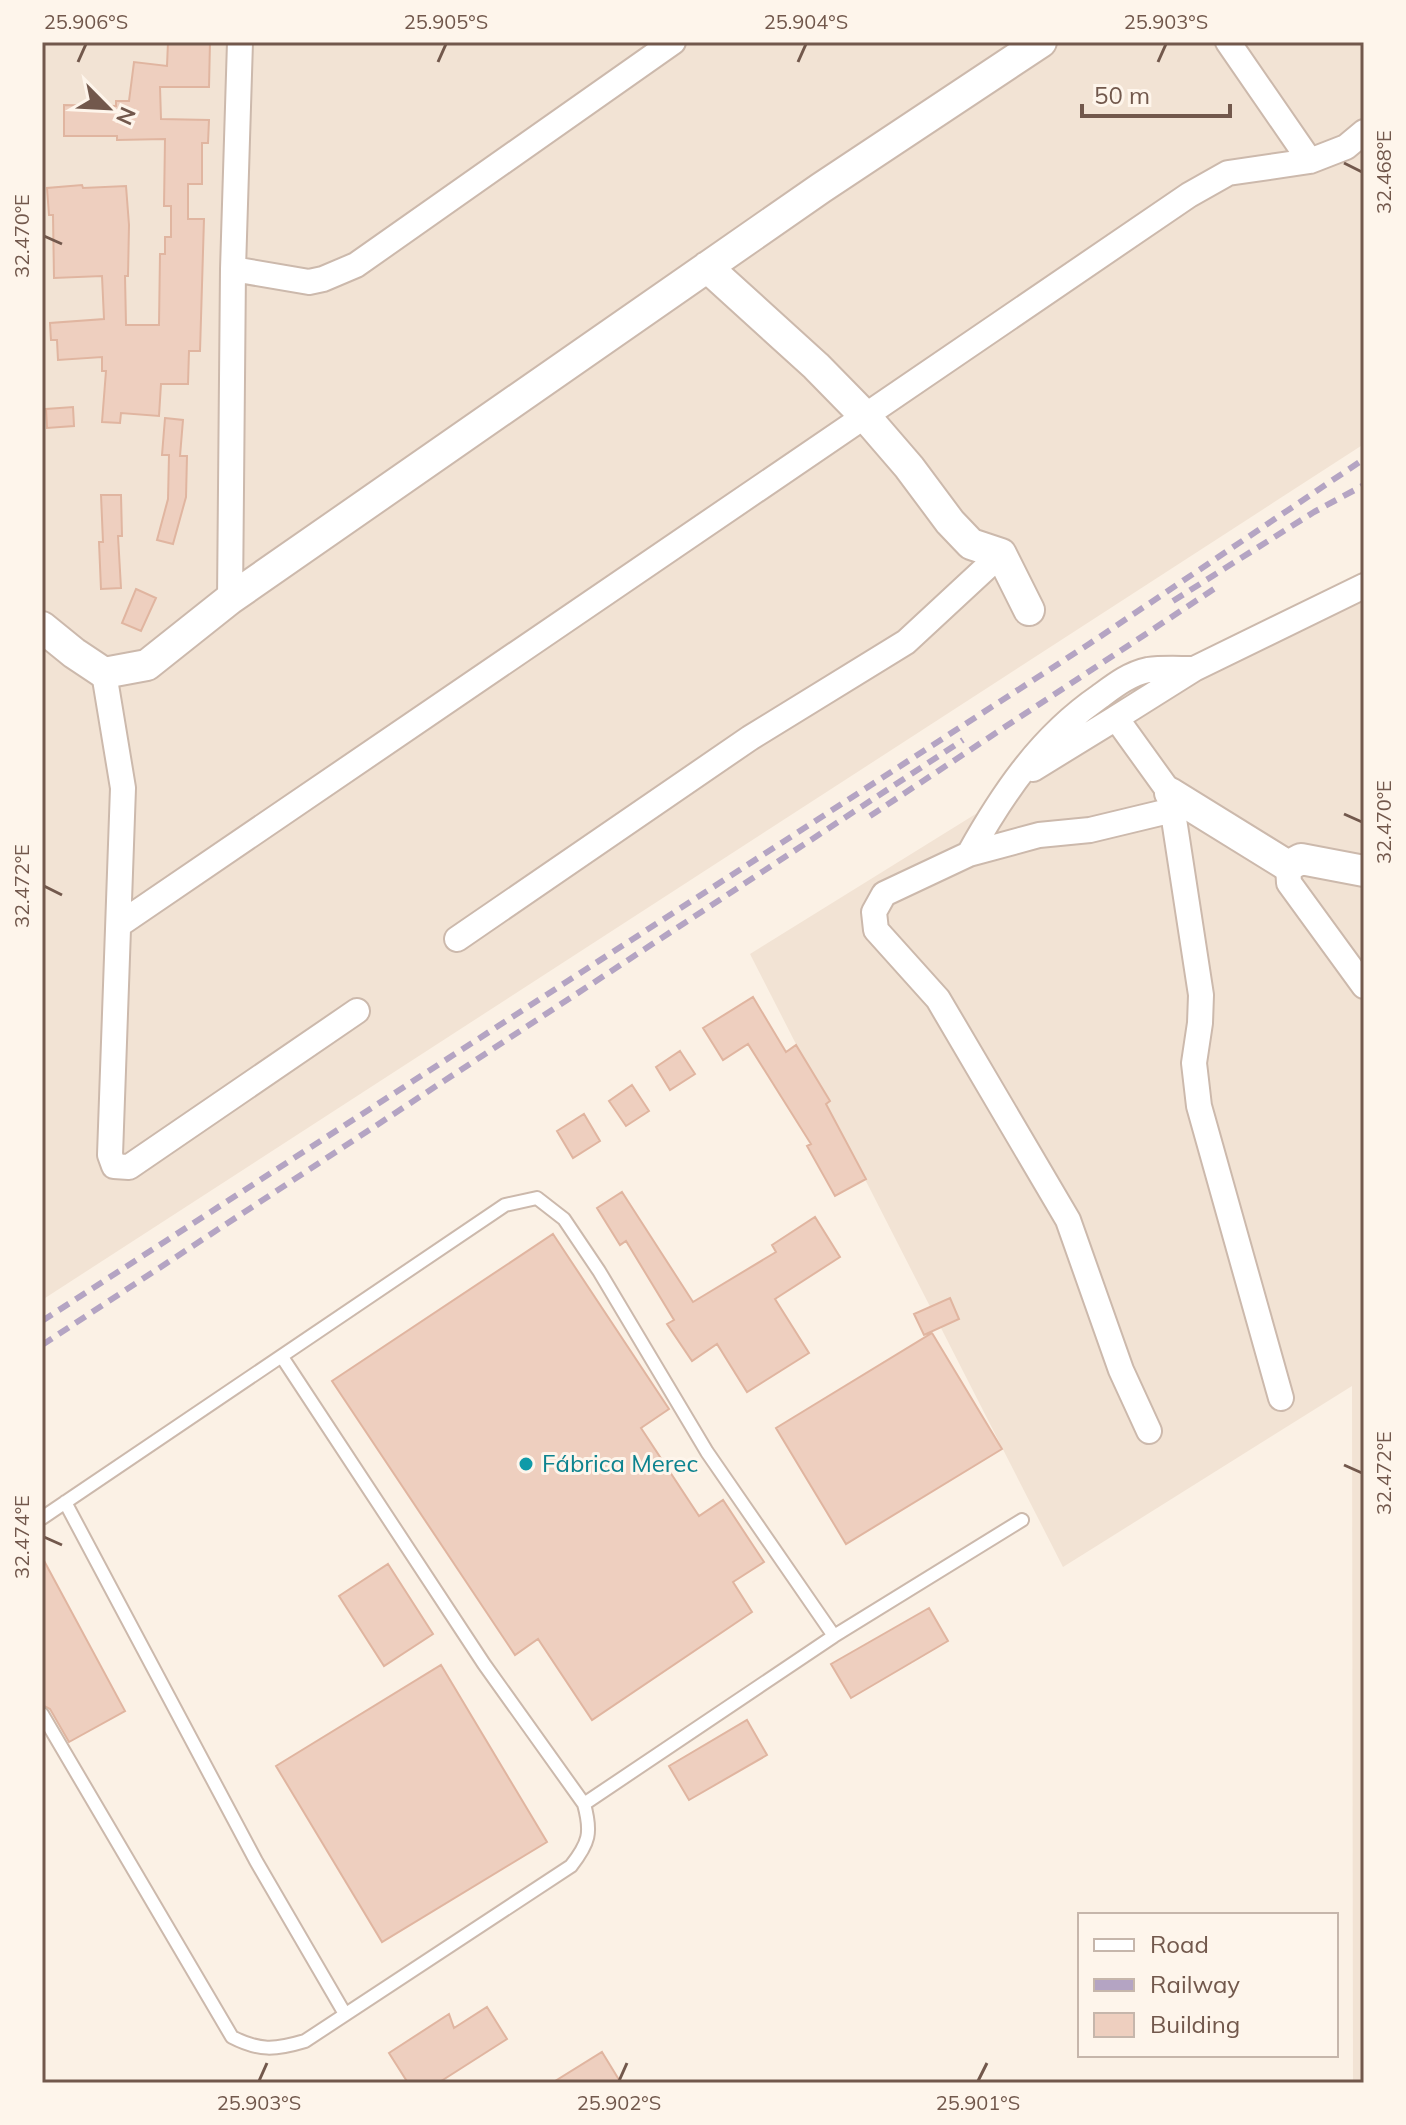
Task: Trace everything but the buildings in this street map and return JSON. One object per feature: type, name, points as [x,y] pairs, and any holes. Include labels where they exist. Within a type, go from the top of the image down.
[{"type":"street","points":[[230,599],[233,269],[240,42]]},
{"type":"street","points":[[233,269],[309,282],[356,265],[673,42]]},
{"type":"street","points":[[104,673],[147,665],[230,599],[707,267],[1041,42]]},
{"type":"street","points":[[1228,42],[1310,161]]},
{"type":"street","points":[[120,924],[1189,195],[1228,173],[1310,161],[1346,147],[1364,132]]},
{"type":"street","points":[[707,267],[816,366],[865,416],[971,544],[1001,554],[1029,610]]},
{"type":"street","points":[[457,939],[750,738],[906,642],[1001,554]]},
{"type":"street","points":[[1014,781],[1194,669],[1360,597]]},
{"type":"street","points":[[42,627],[104,673],[123,788],[110,1155],[114,1166],[129,1167],[357,1011]]},
{"type":"street","points":[[969,854],[1002,796],[1053,734],[1082,708],[1125,678],[1148,670],[1194,669]]},
{"type":"street","points":[[1116,718],[1172,802],[1201,995],[1194,1063],[1199,1106],[1281,1398]]},
{"type":"street","points":[[1149,1431],[1121,1370],[1068,1220],[938,999],[876,930],[874,912],[884,894],[969,854],[1039,835],[1090,830],[1172,802],[1288,866]]},
{"type":"street","points":[[1288,866],[1301,859],[1364,871]]},
{"type":"street","points":[[1288,866],[1289,883],[1364,986]]},
{"type":"lane","points":[[42,1518],[505,1205],[537,1198],[564,1219],[599,1271],[707,1452],[834,1636]]},
{"type":"lane","points":[[42,1714],[232,2037],[251,2047],[280,2049],[305,2041],[571,1866],[586,1847],[589,1824],[584,1804],[484,1664],[282,1357]]},
{"type":"lane","points":[[65,1502],[256,1861],[345,2014]]},
{"type":"lane","points":[[584,1804],[834,1636],[1022,1520]]},
{"type":"shaded area","points":[[42,42],[1364,42],[1364,444],[42,1300]]},
{"type":"shaded area","points":[[1364,573],[1364,2083],[1353,2083],[1352,1386],[1063,1567],[750,954]]},
{"type":"railway","points":[[42,1321],[1089,644],[1364,459]]},
{"type":"railway","points":[[1173,601],[1314,512],[1364,485]]},
{"type":"railway","points":[[870,816],[1217,587]]},
{"type":"railway","points":[[42,1345],[963,740]]},
{"type":"place","name":"Fábrica Merec","points":[[526,1464]]}]
